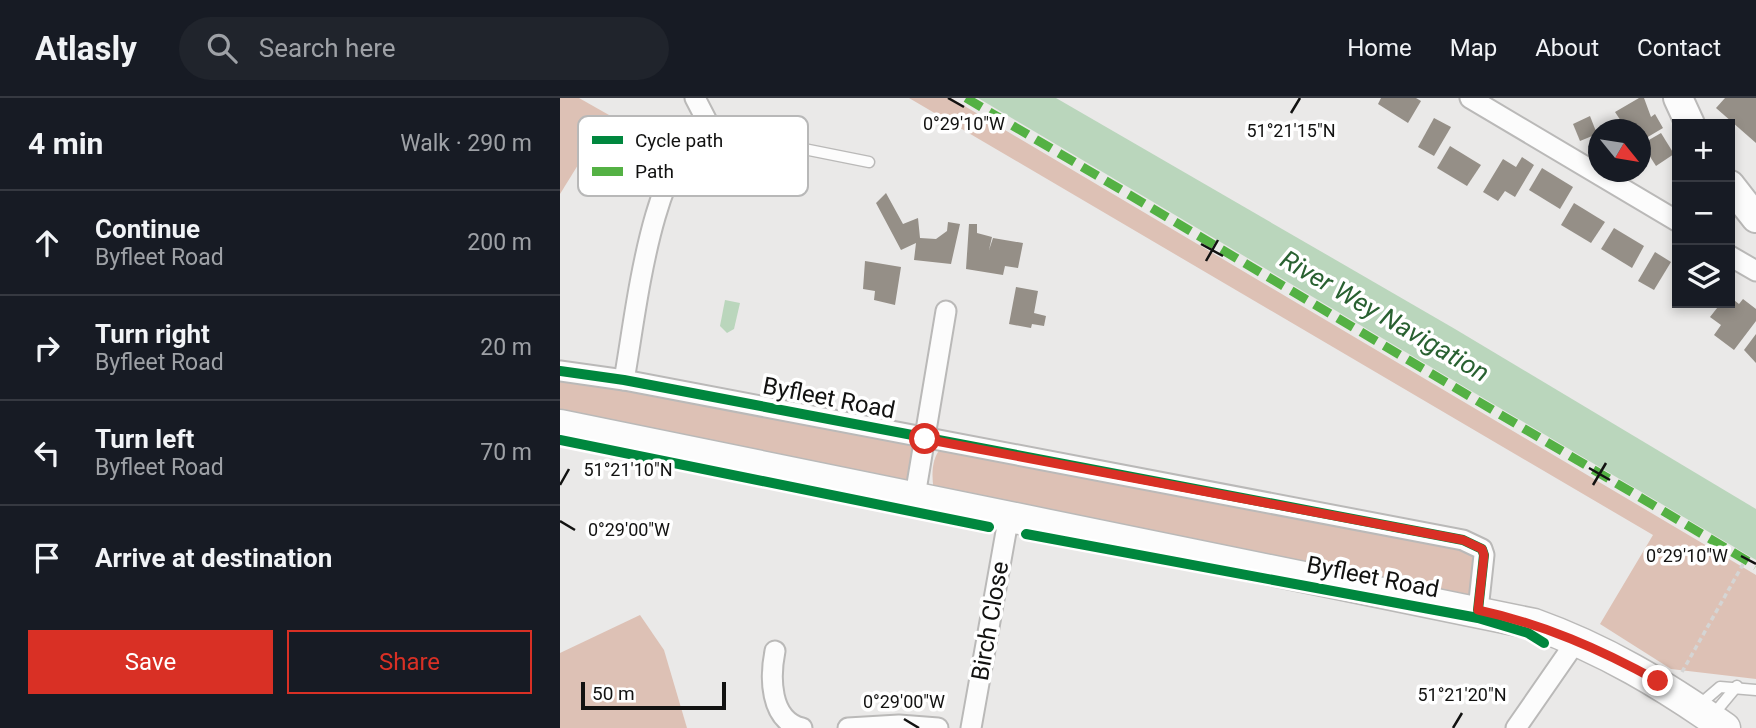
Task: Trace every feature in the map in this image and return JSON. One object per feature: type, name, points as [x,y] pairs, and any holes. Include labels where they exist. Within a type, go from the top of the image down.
[{"type":"main road","points":[[1678,98],[1688,119]]},
{"type":"main road","points":[[1735,191],[1756,218]]},
{"type":"main road","name":"Byfleet Road","points":[[560,425],[1478,610],[1534,624],[1577,640],[1658,681],[1711,718]]},
{"type":"street","points":[[695,98],[704,116]]},
{"type":"street","points":[[1470,98],[1672,218]]},
{"type":"street","points":[[624,380],[662,196]]},
{"type":"street","points":[[1735,259],[1756,271]]},
{"type":"street","points":[[915,496],[946,311]]},
{"type":"street","name":"Byfleet Road","points":[[560,371],[624,380],[1463,540],[1482,549],[1484,555],[1478,610]]},
{"type":"street","name":"Birch Close","points":[[971,728],[1010,515]]},
{"type":"street","points":[[1516,728],[1577,640]]},
{"type":"street","points":[[773,650],[771,675],[775,700],[784,715],[803,728]]},
{"type":"street","points":[[848,728],[899,725],[938,728]]},
{"type":"lane","points":[[808,150],[869,162]]},
{"type":"lane","points":[[1711,718],[1720,687],[1737,686],[1756,690]]},
{"type":"lane","points":[[1711,718],[1737,686]]},
{"type":"path","points":[[1679,677],[1746,559]]},
{"type":"shaded area","points":[[560,98],[579,98],[609,115],[578,116],[578,165],[560,194]]},
{"type":"shaded area","points":[[909,98],[951,98],[1756,575],[1756,679],[1671,669],[1600,624],[1653,535]]},
{"type":"shaded area","points":[[560,371],[918,437],[908,495],[560,425]]},
{"type":"shaded area","points":[[941,448],[1452,543],[1476,553],[1471,609],[936,500],[933,466]]},
{"type":"shaded area","points":[[640,615],[664,650],[687,728],[560,728],[560,653]]},
{"type":"water","name":"River Wey Navigation","points":[[978,98],[1056,98],[1455,329],[1756,509],[1756,560]]},
{"type":"water","points":[[725,300],[740,303],[734,329],[727,333],[720,326]]},
{"type":"building","points":[[1381,98],[1416,98],[1421,101],[1408,123],[1378,104]]},
{"type":"building","points":[[1639,98],[1644,98],[1651,117],[1655,114],[1663,128],[1651,135],[1651,119],[1620,119],[1615,112]]},
{"type":"building","points":[[1725,98],[1756,98],[1756,143],[1735,125],[1735,119],[1729,119],[1716,108]]},
{"type":"building","points":[[1590,116],[1588,138],[1580,141],[1573,124]]},
{"type":"building","points":[[1434,118],[1451,127],[1434,156],[1418,147]]},
{"type":"building","points":[[1661,133],[1672,151],[1672,155],[1656,166],[1651,158],[1651,139]]},
{"type":"building","points":[[1450,146],[1481,165],[1467,186],[1437,168]]},
{"type":"building","points":[[1522,157],[1534,165],[1515,197],[1505,191],[1498,201],[1483,192],[1503,159],[1516,167]]},
{"type":"building","points":[[1542,168],[1573,187],[1560,209],[1529,190]]},
{"type":"building","points":[[886,193],[903,224],[918,218],[920,238],[936,239],[947,231],[948,222],[960,224],[951,264],[914,260],[916,243],[901,250],[876,203]]},
{"type":"building","points":[[1574,203],[1605,222],[1591,243],[1561,225]]},
{"type":"building","points":[[969,224],[977,224],[977,233],[992,237],[989,250],[993,238],[1023,243],[1018,268],[1005,266],[1003,275],[966,269]]},
{"type":"building","points":[[1614,228],[1644,246],[1632,268],[1601,249]]},
{"type":"building","points":[[1655,252],[1671,262],[1654,290],[1638,281]]},
{"type":"building","points":[[865,261],[901,267],[895,305],[874,300],[875,291],[863,289]]},
{"type":"building","points":[[1016,287],[1038,291],[1034,313],[1046,316],[1044,326],[1032,324],[1031,328],[1009,324]]},
{"type":"building","points":[[1743,299],[1756,309],[1756,321],[1734,350],[1714,335],[1721,325],[1710,317],[1717,308],[1735,308],[1735,301],[1739,304]]},
{"type":"building","points":[[1756,334],[1756,363],[1744,350]]},
{"type":"marked path","points":[[966,98],[1756,566]]},
{"type":"cycle path","points":[[560,371],[624,380],[1463,540],[1482,549],[1484,555],[1478,610]]},
{"type":"cycle path","points":[[560,440],[989,527]]},
{"type":"cycle path","points":[[1026,534],[1478,618],[1528,633],[1544,643]]},
{"type":"route","points":[[925,439],[1463,540],[1482,549],[1484,555],[1478,610],[1556,631],[1597,648],[1658,681]]}]
